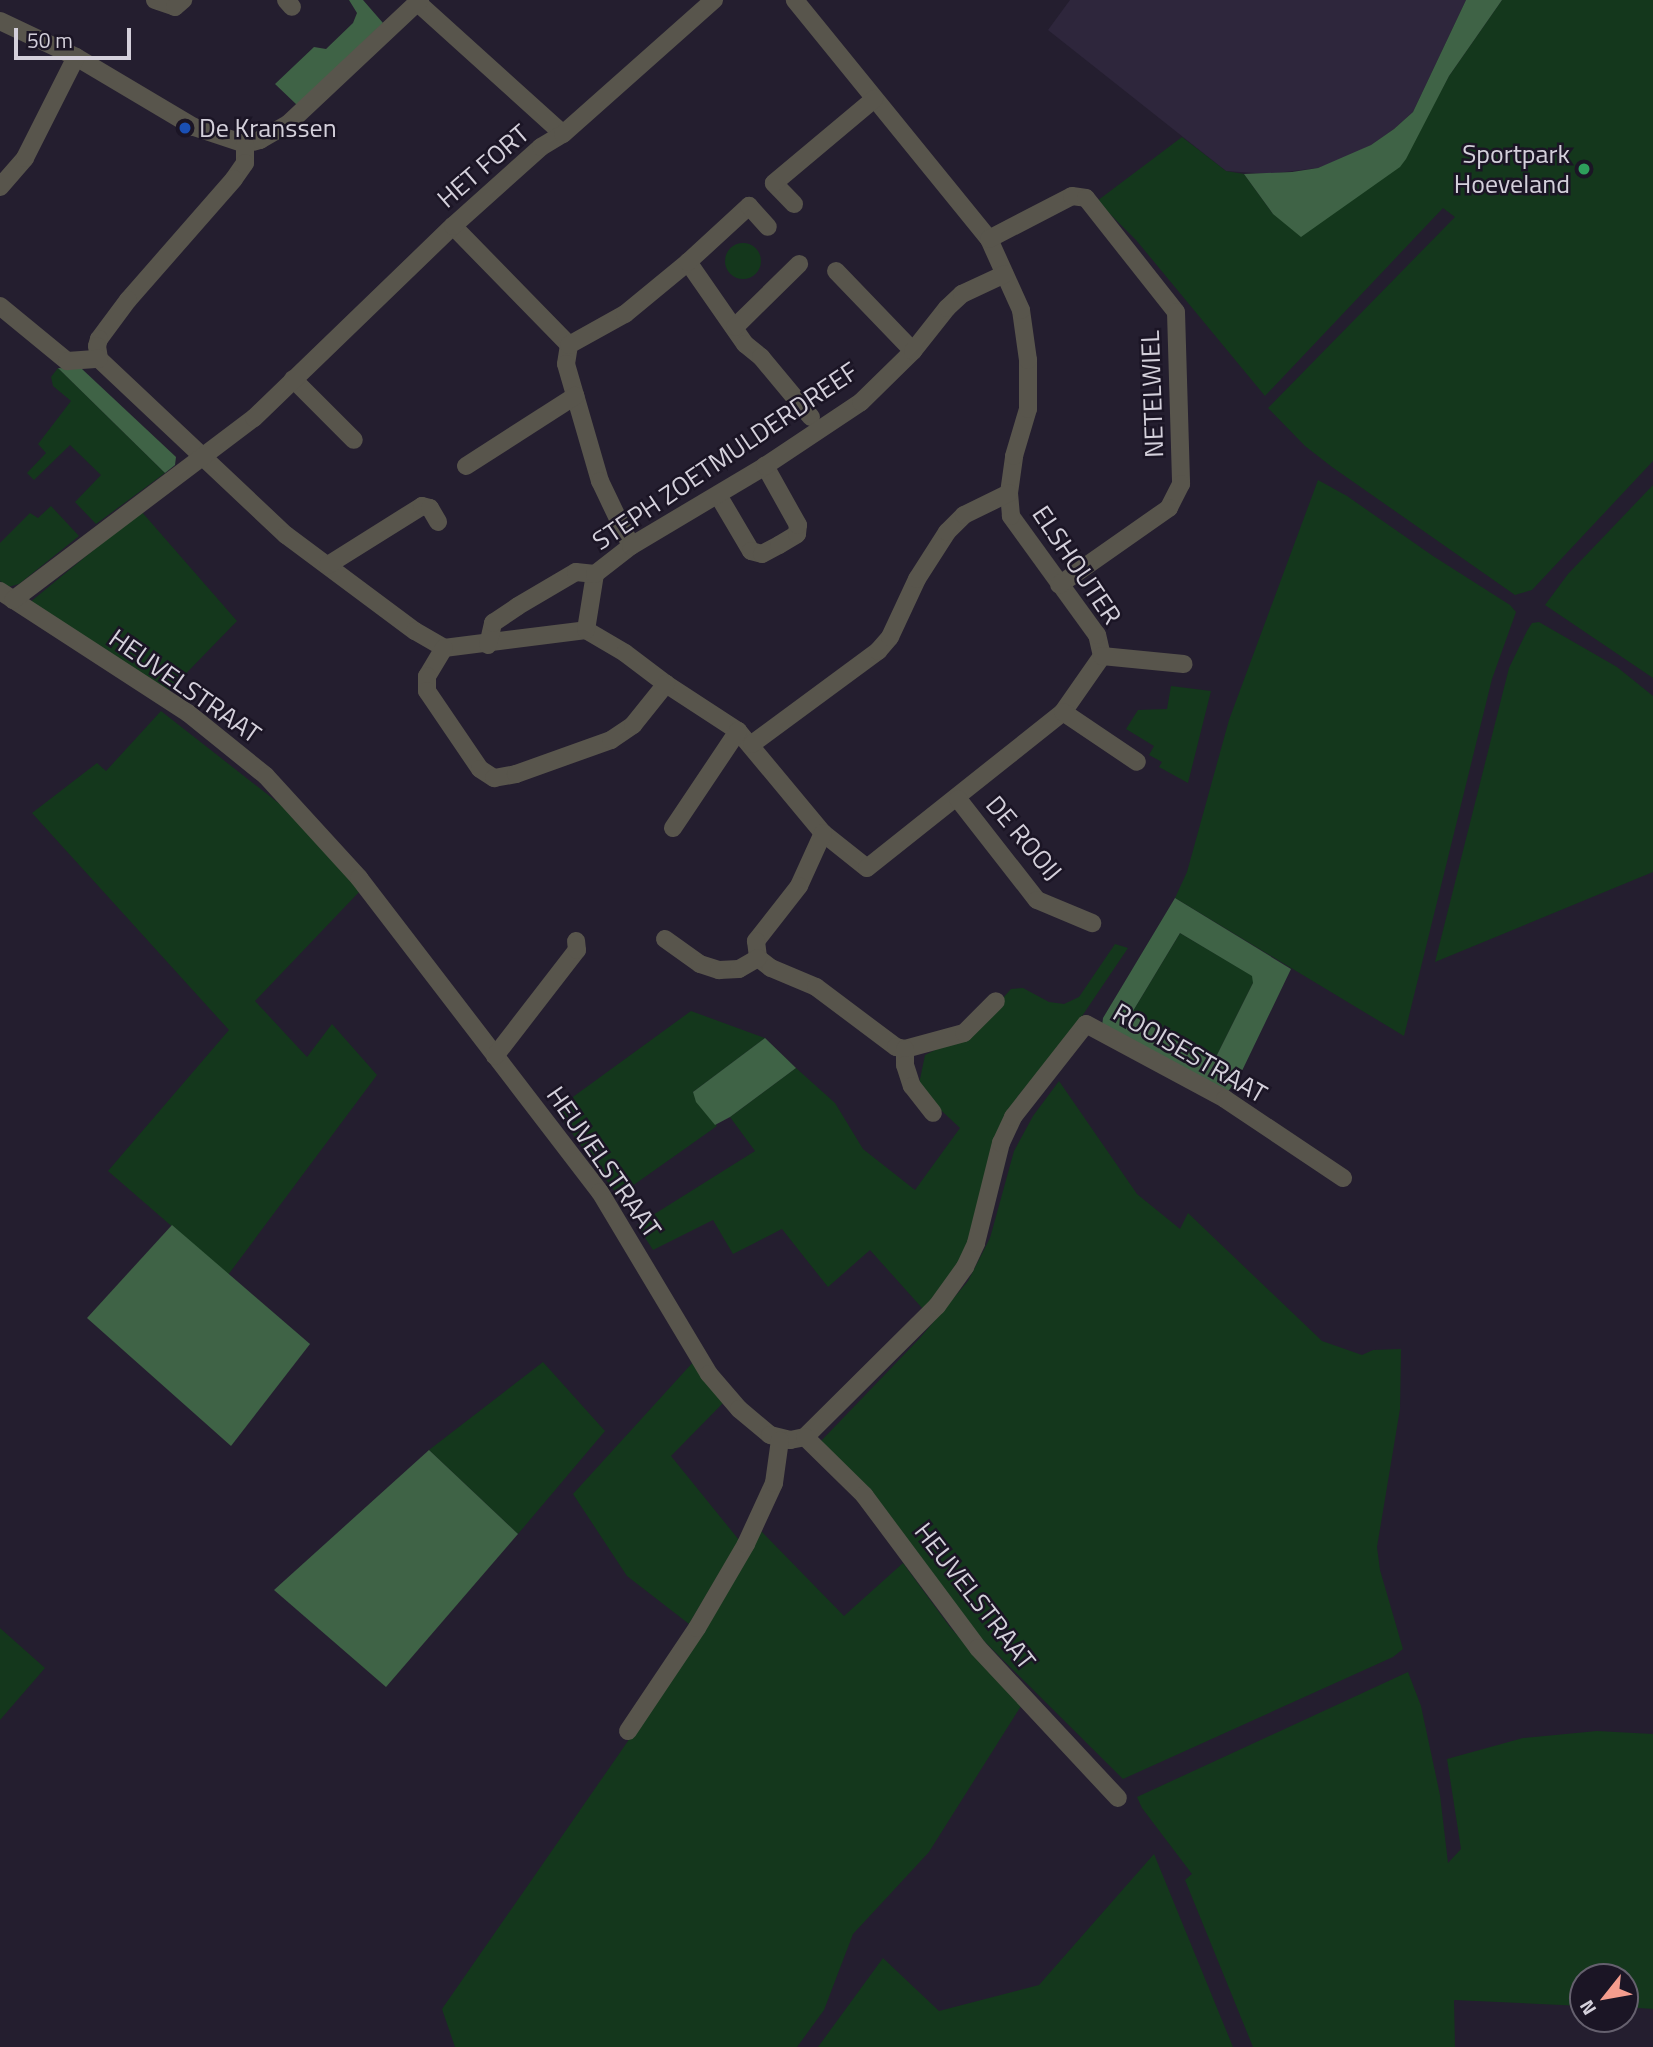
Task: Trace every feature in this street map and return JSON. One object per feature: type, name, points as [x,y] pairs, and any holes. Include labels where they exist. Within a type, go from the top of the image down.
[{"type":"street","points":[[155,0],[175,7],[183,0]]},
{"type":"street","name":"HET FORT","points":[[7,596],[254,418],[453,226],[541,147],[562,134],[714,0]]},
{"type":"street","name":"ELSHOUTER","points":[[795,0],[989,239],[1021,310],[1028,360],[1028,409],[1014,456],[1009,493],[1011,516],[1097,635],[1102,656],[1063,712],[958,799],[867,868],[823,833]]},
{"type":"street","points":[[0,21],[76,57],[194,127],[245,144],[260,140],[289,123],[419,2],[562,134]]},
{"type":"street","points":[[0,187],[24,158],[76,57]]},
{"type":"street","points":[[794,204],[775,183],[874,99]]},
{"type":"street","points":[[245,144],[245,163],[234,179],[128,300],[99,339],[99,359],[200,457],[286,535],[415,631],[444,648],[488,645],[586,630],[625,653],[666,684],[738,731],[752,744],[823,833],[799,886],[755,940],[758,958],[771,968],[816,987],[896,1047],[905,1049],[964,1034],[996,1001]]},
{"type":"street","name":"NETELWIEL","points":[[989,239],[1072,196],[1086,198],[1176,312],[1181,484],[1169,508],[1059,585]]},
{"type":"street","points":[[569,345],[625,314],[688,262],[748,206],[768,227]]},
{"type":"street","points":[[453,226],[569,345]]},
{"type":"street","points":[[688,262],[745,344],[761,357],[811,417]]},
{"type":"street","points":[[735,327],[799,264]]},
{"type":"street","points":[[836,271],[914,351]]},
{"type":"street","name":"STEPH ZOETMULDERDREEF","points":[[586,630],[595,575],[631,545],[765,466],[861,402],[914,351],[947,308],[961,295],[1005,274]]},
{"type":"street","points":[[0,306],[67,361],[99,359]]},
{"type":"street","points":[[569,345],[566,364],[600,481],[631,545]]},
{"type":"street","points":[[293,379],[354,440]]},
{"type":"street","points":[[466,466],[575,396]]},
{"type":"street","points":[[718,495],[751,551],[762,554],[797,534],[798,525],[765,466]]},
{"type":"street","points":[[752,744],[878,651],[890,637],[917,579],[947,533],[964,515],[1009,493]]},
{"type":"street","points":[[328,565],[422,506],[430,509],[438,522]]},
{"type":"street","name":"STEPH ZOETMULDERDREEF","points":[[488,645],[493,623],[518,606],[576,572],[595,575]]},
{"type":"street","name":"HEUVELSTRAAT","points":[[7,596],[188,713],[266,776],[359,877],[600,1192],[709,1374],[739,1409],[780,1440]]},
{"type":"street","points":[[444,648],[427,676],[427,691],[480,769],[494,778],[516,774],[611,740],[633,725],[666,684]]},
{"type":"street","points":[[1102,656],[1184,664]]},
{"type":"street","points":[[1063,712],[1137,762]]},
{"type":"street","points":[[673,828],[738,731]]},
{"type":"street","name":"DE ROOIJ","points":[[958,799],[1037,900],[1092,923]]},
{"type":"street","points":[[666,939],[700,964],[719,970],[739,969],[758,958]]},
{"type":"street","points":[[495,1056],[577,950],[576,941]]},
{"type":"street","name":"ROOISESTRAAT","points":[[805,1437],[937,1306],[965,1268],[976,1243],[1001,1143],[1013,1117],[1086,1024],[1225,1099],[1343,1178]]},
{"type":"street","points":[[905,1049],[905,1065],[912,1086],[933,1113]]},
{"type":"street","points":[[628,1731],[697,1628],[746,1544],[774,1483],[780,1440],[805,1437]]},
{"type":"street","name":"HEUVELSTRAAT","points":[[805,1437],[864,1495],[978,1648],[1118,1798]]},
{"type":"shaded area","points":[[1070,0],[1466,0],[1413,112],[1394,129],[1371,145],[1341,160],[1318,168],[1268,174],[1226,171],[1048,30]]},
{"type":"green space","points":[[349,0],[363,0],[383,23],[297,105],[275,84],[314,47],[326,49],[353,23],[357,13]]},
{"type":"green space","points":[[1466,0],[1502,0],[1449,76],[1406,159],[1400,167],[1301,237],[1273,214],[1244,174],[1318,168],[1371,145],[1394,129],[1413,112]]},
{"type":"green space","points":[[1502,0],[1653,0],[1653,461],[1532,590],[1515,595],[1332,467],[1305,446],[1268,408],[1455,217],[1443,208],[1265,396],[1136,240],[1097,201],[1182,137],[1226,171],[1244,174],[1273,214],[1400,166],[1449,76]]},
{"type":"green space","points":[[743,243],[756,248],[761,261],[756,274],[743,279],[730,274],[725,261],[730,248]]},
{"type":"green space","points":[[58,368],[165,473],[96,524],[75,502],[101,475],[70,445],[34,480],[27,473],[46,453],[38,444],[71,401],[53,386],[51,377]]},
{"type":"green space","points":[[58,368],[82,369],[176,457],[175,465],[165,473]]},
{"type":"green space","points":[[1318,480],[1347,496],[1510,605],[1516,612],[1492,679],[1404,1036],[1175,898],[1187,872],[1229,720]]},
{"type":"green space","points":[[1653,485],[1653,678],[1545,605],[1568,574]]},
{"type":"green space","points":[[51,506],[79,536],[19,584],[8,587],[0,581],[0,543],[30,513],[38,518]]},
{"type":"green space","points":[[141,511],[237,621],[166,694],[29,603]]},
{"type":"green space","points":[[1539,622],[1617,667],[1653,696],[1653,872],[1435,962],[1509,668],[1532,623]]},
{"type":"green space","points":[[1171,686],[1211,691],[1188,783],[1159,767],[1162,762],[1149,755],[1154,746],[1126,729],[1138,710],[1167,709]]},
{"type":"green space","points":[[161,711],[295,816],[360,891],[255,1001],[307,1057],[332,1024],[377,1075],[228,1275],[108,1171],[229,1030],[32,813],[97,763],[106,771]]},
{"type":"green space","points":[[1175,898],[1291,969],[1240,1075],[1227,1093],[1102,1026],[1103,1018]],"holes":[[[1180,933],[1252,976],[1253,983],[1215,1059],[1210,1060],[1135,1017],[1133,1011]]]},
{"type":"green space","points":[[1180,933],[1253,976],[1253,983],[1215,1059],[1210,1060],[1135,1017],[1133,1011]]},
{"type":"green space","points":[[1115,944],[1128,948],[1072,1031],[1018,1096],[1004,1122],[973,1236],[957,1269],[923,1309],[870,1250],[828,1287],[782,1229],[733,1254],[713,1220],[653,1250],[637,1225],[755,1151],[730,1117],[796,1068],[835,1103],[863,1149],[915,1190],[960,1128],[929,1099],[919,1084],[925,1055],[973,1031],[1011,989],[1023,988],[1049,1002],[1064,1004],[1079,997]]},
{"type":"green space","points":[[691,1011],[765,1038],[693,1092],[717,1126],[618,1196],[555,1110]]},
{"type":"green space","points":[[765,1038],[796,1068],[715,1125],[696,1102],[693,1092]]},
{"type":"green space","points":[[1059,1081],[1137,1194],[1180,1229],[1188,1213],[1322,1341],[1362,1355],[1373,1350],[1401,1349],[1400,1409],[1377,1547],[1380,1570],[1403,1649],[1393,1657],[1123,1779],[969,1626],[821,1441],[920,1338],[968,1281],[990,1238],[1014,1151],[1033,1116]]},
{"type":"green space","points":[[172,1225],[310,1344],[231,1446],[87,1318]]},
{"type":"green space","points":[[695,1360],[725,1401],[671,1456],[739,1540],[689,1624],[627,1576],[573,1494]]},
{"type":"green space","points":[[543,1362],[605,1431],[518,1534],[429,1450]]},
{"type":"green space","points":[[429,1450],[518,1534],[386,1687],[274,1590]]},
{"type":"green space","points":[[759,1529],[844,1616],[903,1563],[950,1627],[1021,1706],[929,1852],[853,1934],[824,2010],[797,2047],[455,2047],[442,2009],[662,1692]]},
{"type":"green space","points":[[0,1628],[45,1668],[0,1720]]},
{"type":"green space","points":[[1408,1672],[1421,1706],[1440,1795],[1448,1863],[1461,1849],[1447,1759],[1523,1738],[1597,1731],[1653,1734],[1653,2009],[1639,2008],[1639,1963],[1569,1963],[1569,2005],[1454,2000],[1455,2047],[1253,2047],[1185,1880],[1192,1874],[1142,1808],[1137,1797]]},
{"type":"green space","points":[[1154,1854],[1233,2047],[818,2047],[883,1958],[939,2011],[1039,1985]]},
{"type":"place","name":"De Kranssen","points":[[185,128]]},
{"type":"place","name":"Sportpark Hoeveland","points":[[1584,169]]}]
